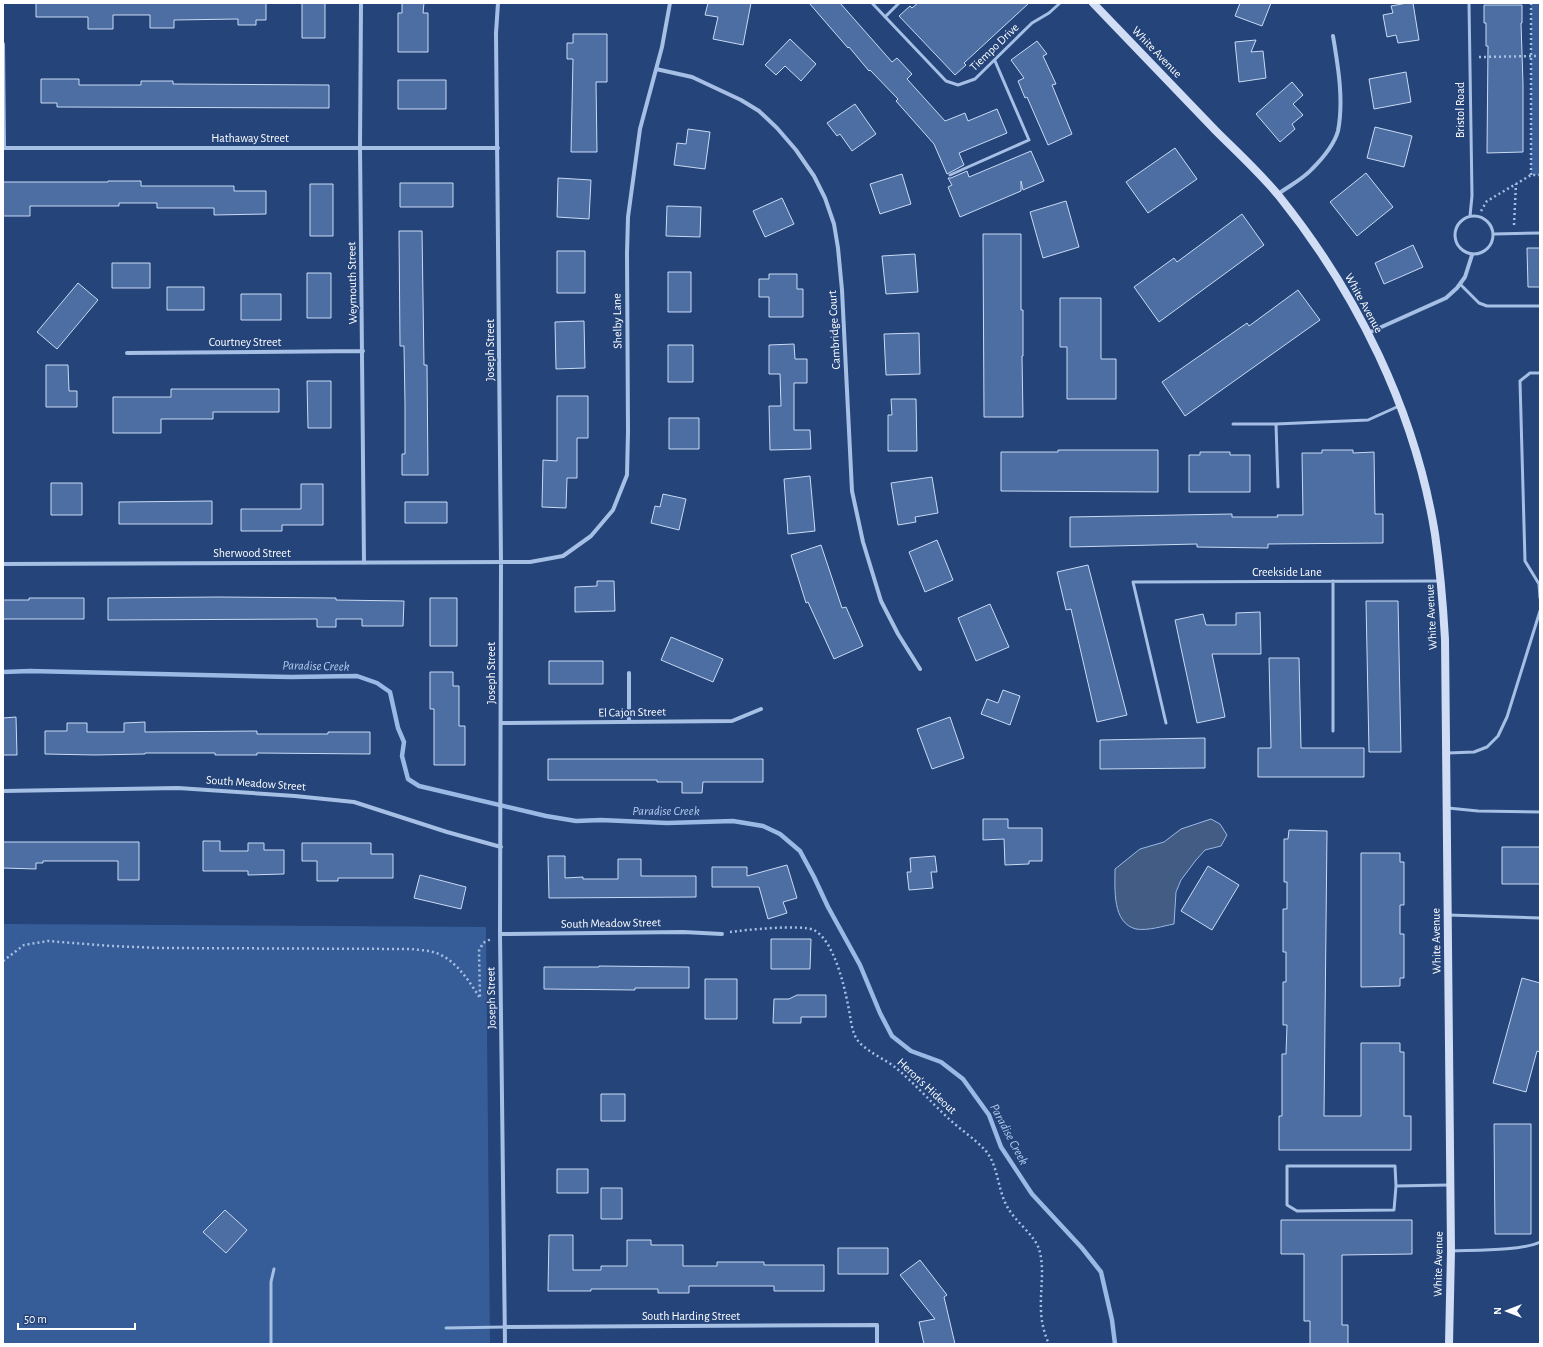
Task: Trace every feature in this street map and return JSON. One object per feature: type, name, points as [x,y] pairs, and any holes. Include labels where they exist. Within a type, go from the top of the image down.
[{"type":"street","name":"Weymouth Street","points":[[362,3],[360,147],[364,563]]},
{"type":"street","name":"Joseph Street","points":[[498,3],[496,33],[501,563],[500,934],[505,1344]]},
{"type":"street","name":"Shelby Lane","points":[[501,563],[530,562],[563,556],[591,536],[613,510],[627,475],[628,217],[640,130],[662,47],[670,3]]},
{"type":"street","name":"White Avenue","points":[[1093,3],[1278,194],[1314,243],[1348,294],[1368,333],[1412,440],[1425,487],[1441,581],[1445,639],[1451,1185],[1451,1251],[1448,1344]]},
{"type":"street","points":[[1278,194],[1312,170],[1330,148],[1338,131],[1340,97],[1339,71],[1333,36]]},
{"type":"street","points":[[3,44],[3,148]]},
{"type":"street","name":"Cambridge Court","points":[[656,69],[692,77],[741,100],[759,111],[777,128],[796,150],[814,176],[825,198],[834,224],[838,255],[846,362],[852,491],[863,542],[881,601],[898,634],[920,669]]},
{"type":"street","name":"Hathaway Street","points":[[3,148],[498,148]]},
{"type":"street","points":[[1368,333],[1446,298],[1465,278],[1472,255]]},
{"type":"street","name":"Courtney Street","points":[[127,353],[363,351]]},
{"type":"street","name":"Sherwood Street","points":[[3,564],[501,563]]},
{"type":"street","points":[[629,673],[629,722]]},
{"type":"street","name":"El Cajon Street","points":[[501,723],[732,721],[761,709]]},
{"type":"street","name":"South Meadow Street","points":[[3,791],[178,788],[296,796],[354,802],[501,848]]},
{"type":"street","name":"South Meadow Street","points":[[500,934],[683,932],[722,934]]},
{"type":"street","name":"South Harding Street","points":[[505,1327],[877,1324],[877,1344]]},
{"type":"lane","name":"Tiempo Drive","points":[[872,3],[946,81],[958,85],[975,79],[1032,24],[1049,13],[1060,3]]},
{"type":"lane","points":[[885,17],[899,3]]},
{"type":"lane","name":"Bristol Road","points":[[1469,3],[1472,196],[1470,216]]},
{"type":"lane","points":[[950,175],[1029,140],[995,61]]},
{"type":"lane","points":[[1470,216],[1477,216],[1488,222],[1494,234],[1492,243],[1486,251],[1472,255],[1463,252],[1458,246],[1454,240],[1454,232],[1458,224],[1463,219],[1470,216]]},
{"type":"lane","points":[[1494,234],[1540,233]]},
{"type":"lane","points":[[1460,284],[1479,303],[1487,306],[1540,306]]},
{"type":"lane","points":[[1540,373],[1530,373],[1520,381],[1525,561],[1539,584],[1540,598]]},
{"type":"lane","points":[[1233,424],[1276,424],[1368,420],[1399,406]]},
{"type":"lane","points":[[1276,424],[1278,487]]},
{"type":"lane","points":[[1332,581],[1333,731]]},
{"type":"lane","name":"Creekside Lane","points":[[1166,723],[1133,582],[1441,581]]},
{"type":"lane","points":[[1446,753],[1474,752],[1487,747],[1498,736],[1507,717],[1540,611]]},
{"type":"lane","points":[[1446,807],[1478,811],[1540,812]]},
{"type":"lane","points":[[1448,915],[1540,918]]},
{"type":"lane","points":[[1287,1166],[1395,1166],[1396,1186],[1394,1210],[1297,1211],[1287,1205],[1287,1166]]},
{"type":"lane","points":[[1396,1186],[1451,1185]]},
{"type":"lane","points":[[1451,1251],[1520,1247],[1534,1245],[1540,1242]]},
{"type":"lane","points":[[271,1344],[271,1282],[274,1269]]},
{"type":"lane","points":[[446,1328],[505,1327]]},
{"type":"path","points":[[1531,3],[1531,175]]},
{"type":"path","points":[[1470,57],[1540,56]]},
{"type":"path","points":[[1477,216],[1487,201],[1531,175],[1540,175]]},
{"type":"path","points":[[1514,234],[1516,184]]},
{"type":"path","name":"Heron's Hideout","points":[[722,934],[752,929],[800,928],[813,930],[820,935],[835,958],[838,966],[844,986],[853,1034],[860,1043],[895,1067],[945,1116],[984,1150],[991,1160],[1001,1195],[1007,1207],[1038,1248],[1043,1272],[1041,1310],[1044,1334],[1049,1344]]},
{"type":"path","points":[[3,961],[24,945],[48,941],[161,948],[411,949],[434,952],[452,962],[467,977],[480,998],[479,951],[483,943],[500,934]]},
{"type":"shaded area","points":[[1531,3],[1540,3],[1540,175],[1531,175]]},
{"type":"shaded area","points":[[1211,819],[1220,824],[1227,835],[1221,846],[1205,850],[1181,880],[1176,892],[1174,924],[1145,929],[1136,929],[1128,926],[1119,913],[1116,904],[1115,869],[1140,849],[1164,842],[1181,829]]},
{"type":"shaded area","points":[[3,924],[486,927],[490,1344],[3,1344]]},
{"type":"building","points":[[36,3],[266,3],[266,20],[256,20],[256,25],[238,25],[238,19],[174,20],[174,28],[150,28],[150,15],[113,15],[113,29],[88,29],[88,17],[36,17]]},
{"type":"building","points":[[302,3],[325,3],[325,38],[302,38]]},
{"type":"building","points":[[402,3],[424,3],[423,13],[428,13],[428,52],[398,52],[398,13],[402,13]]},
{"type":"building","points":[[708,3],[751,3],[743,45],[713,39],[718,17],[705,15]]},
{"type":"building","points":[[809,3],[840,3],[892,62],[897,58],[912,74],[907,79],[945,121],[965,113],[968,121],[997,109],[1007,133],[959,153],[964,165],[947,174],[934,144],[896,101],[898,99],[870,70],[869,71]]},
{"type":"building","points":[[918,3],[1029,3],[964,63],[966,65],[955,75],[899,16],[910,6],[912,8]]},
{"type":"building","points":[[1240,3],[1271,3],[1262,26],[1235,16]]},
{"type":"building","points":[[1413,3],[1419,40],[1398,43],[1396,35],[1387,37],[1383,15],[1393,13],[1391,6]]},
{"type":"building","points":[[1484,5],[1522,5],[1523,152],[1487,153],[1488,46],[1486,46]]},
{"type":"building","points":[[573,34],[607,34],[607,82],[596,82],[597,152],[571,152],[573,59],[567,59],[567,43],[573,43]]},
{"type":"building","points":[[790,39],[816,64],[801,81],[785,66],[776,75],[765,65]]},
{"type":"building","points":[[1256,40],[1251,52],[1263,51],[1266,78],[1239,82],[1235,42]]},
{"type":"building","points":[[1037,41],[1047,54],[1043,56],[1056,84],[1052,85],[1072,134],[1048,145],[1027,97],[1025,98],[1018,81],[1024,78],[1011,60]]},
{"type":"building","points":[[1406,72],[1411,102],[1374,109],[1369,79]]},
{"type":"building","points":[[41,79],[79,79],[79,85],[141,85],[141,81],[173,81],[173,84],[329,85],[329,108],[57,107],[57,103],[41,103]]},
{"type":"building","points":[[398,80],[446,80],[446,109],[398,109]]},
{"type":"building","points":[[1292,82],[1303,95],[1293,104],[1303,115],[1292,124],[1295,129],[1280,142],[1256,114]]},
{"type":"building","points":[[855,104],[876,134],[852,151],[840,134],[837,136],[827,123]]},
{"type":"building","points":[[1375,127],[1412,136],[1404,167],[1367,158]]},
{"type":"building","points":[[688,129],[710,132],[705,169],[674,165],[677,143],[686,144]]},
{"type":"building","points":[[1175,148],[1197,179],[1148,213],[1126,182]]},
{"type":"building","points":[[1031,151],[1044,181],[1023,190],[1021,181],[1021,191],[960,217],[948,187],[952,185],[948,178],[967,171],[969,177]]},
{"type":"building","points":[[1366,173],[1393,207],[1357,236],[1330,202]]},
{"type":"building","points":[[902,174],[911,204],[880,214],[870,184]]},
{"type":"building","points":[[558,178],[591,180],[589,219],[557,217]]},
{"type":"building","points":[[141,181],[141,186],[234,186],[234,191],[266,191],[266,214],[214,215],[214,208],[157,208],[157,203],[119,203],[119,206],[30,206],[30,216],[3,216],[3,182]]},
{"type":"building","points":[[400,183],[453,183],[453,207],[400,207]]},
{"type":"building","points":[[310,184],[333,184],[333,236],[310,236]]},
{"type":"building","points":[[782,198],[794,224],[765,237],[753,211]]},
{"type":"building","points":[[1066,201],[1079,247],[1043,258],[1030,212]]},
{"type":"building","points":[[667,206],[701,207],[700,237],[666,236]]},
{"type":"building","points":[[1242,214],[1264,245],[1159,322],[1134,287],[1174,258],[1177,262]]},
{"type":"building","points":[[399,231],[422,231],[424,365],[427,365],[428,475],[402,475],[402,454],[405,454],[405,404],[404,346],[400,346]]},
{"type":"building","points":[[983,234],[1021,234],[1023,417],[984,417]]},
{"type":"building","points":[[1413,245],[1423,267],[1384,284],[1375,263]]},
{"type":"building","points":[[1527,248],[1540,248],[1540,287],[1528,287]]},
{"type":"building","points":[[557,251],[585,251],[585,293],[557,293]]},
{"type":"building","points":[[915,254],[918,292],[886,294],[882,256]]},
{"type":"building","points":[[112,263],[150,263],[150,288],[112,288]]},
{"type":"building","points":[[668,272],[691,272],[691,312],[668,312]]},
{"type":"building","points":[[307,273],[331,273],[331,318],[307,318]]},
{"type":"building","points":[[769,274],[797,274],[797,289],[803,289],[803,317],[769,317],[769,297],[759,297],[759,279],[769,279]]},
{"type":"building","points":[[78,283],[98,300],[57,349],[37,332]]},
{"type":"building","points":[[167,287],[204,287],[204,310],[167,310]]},
{"type":"building","points":[[1298,290],[1320,320],[1185,416],[1162,382],[1247,323],[1249,326]]},
{"type":"building","points":[[241,294],[281,294],[281,320],[241,320]]},
{"type":"building","points":[[1060,298],[1101,298],[1101,359],[1116,359],[1116,399],[1067,399],[1067,347],[1060,347]]},
{"type":"building","points":[[584,321],[585,368],[556,369],[555,322]]},
{"type":"building","points":[[919,333],[920,374],[886,375],[884,334]]},
{"type":"building","points":[[794,344],[795,359],[807,359],[807,383],[794,383],[794,430],[810,430],[811,449],[770,450],[769,406],[781,406],[780,374],[769,374],[769,345]]},
{"type":"building","points":[[668,345],[693,345],[693,382],[668,382]]},
{"type":"building","points":[[46,365],[68,365],[69,391],[77,391],[77,407],[46,407]]},
{"type":"building","points":[[307,381],[331,381],[331,428],[308,428]]},
{"type":"building","points":[[171,389],[279,389],[279,412],[213,412],[213,419],[161,419],[161,433],[113,433],[113,397],[171,397]]},
{"type":"building","points":[[557,396],[588,396],[588,438],[577,438],[577,478],[567,478],[566,508],[542,507],[543,460],[557,461]]},
{"type":"building","points":[[891,399],[916,399],[917,451],[888,451],[888,415],[892,415]]},
{"type":"building","points":[[669,418],[699,418],[699,449],[669,449]]},
{"type":"building","points":[[1058,450],[1158,450],[1158,492],[1001,491],[1001,452],[1058,452]]},
{"type":"building","points":[[1322,450],[1353,450],[1353,453],[1374,452],[1375,514],[1383,514],[1383,543],[1268,544],[1268,548],[1197,547],[1197,544],[1070,547],[1070,517],[1232,514],[1232,517],[1278,517],[1277,515],[1303,515],[1302,453],[1322,453]]},
{"type":"building","points":[[1200,452],[1230,452],[1230,455],[1250,455],[1250,492],[1189,492],[1189,455],[1200,455]]},
{"type":"building","points":[[810,476],[815,531],[788,534],[784,479]]},
{"type":"building","points":[[932,477],[938,513],[915,517],[916,522],[898,525],[891,483]]},
{"type":"building","points":[[51,483],[82,483],[82,515],[51,515]]},
{"type":"building","points":[[301,484],[323,484],[323,525],[282,525],[282,531],[241,531],[241,509],[301,509]]},
{"type":"building","points":[[663,494],[686,499],[679,530],[651,523],[655,506],[660,507]]},
{"type":"building","points":[[212,501],[212,524],[119,524],[119,502]]},
{"type":"building","points":[[405,502],[447,502],[447,523],[405,523]]},
{"type":"building","points":[[937,540],[953,580],[925,592],[909,552]]},
{"type":"building","points":[[821,545],[842,608],[846,607],[863,646],[834,659],[808,602],[806,603],[791,555]]},
{"type":"building","points":[[1088,565],[1127,715],[1097,722],[1071,609],[1066,610],[1057,572]]},
{"type":"building","points":[[597,581],[614,581],[615,611],[575,612],[575,587],[597,586]]},
{"type":"building","points":[[29,598],[84,598],[84,619],[3,619],[3,600],[29,600]]},
{"type":"building","points":[[108,598],[336,598],[336,600],[404,601],[403,626],[362,626],[362,619],[336,619],[336,627],[317,627],[317,619],[108,620]]},
{"type":"building","points":[[430,598],[457,598],[457,646],[430,646]]},
{"type":"building","points":[[1366,601],[1398,601],[1401,752],[1369,752]]},
{"type":"building","points":[[990,604],[1009,647],[976,661],[958,618]]},
{"type":"building","points":[[1260,612],[1261,654],[1212,654],[1225,717],[1197,723],[1175,620],[1203,614],[1206,625],[1236,625],[1236,613]]},
{"type":"building","points":[[671,637],[723,659],[713,682],[661,660]]},
{"type":"building","points":[[1269,658],[1299,658],[1301,748],[1364,748],[1364,777],[1258,777],[1258,748],[1271,748]]},
{"type":"building","points":[[549,661],[603,661],[603,684],[549,684]]},
{"type":"building","points":[[430,672],[453,672],[453,686],[459,686],[459,726],[465,726],[465,765],[434,765],[434,709],[430,709]]},
{"type":"building","points":[[1003,690],[1020,696],[1010,725],[981,714],[987,699],[998,703]]},
{"type":"building","points":[[16,717],[17,755],[3,755],[3,718]]},
{"type":"building","points":[[950,717],[964,758],[932,769],[917,729]]},
{"type":"building","points":[[145,722],[145,732],[257,731],[257,734],[328,734],[328,732],[370,732],[370,754],[45,754],[45,731],[67,731],[67,723],[87,723],[87,732],[124,732],[124,723]]},
{"type":"building","points":[[1205,738],[1205,768],[1100,769],[1100,740]]},
{"type":"building","points":[[548,759],[763,759],[763,782],[703,782],[702,793],[682,793],[682,782],[657,782],[657,780],[548,780]]},
{"type":"building","points":[[983,819],[1008,819],[1008,828],[1042,828],[1042,861],[1029,861],[1029,864],[1005,865],[1004,839],[983,840]]},
{"type":"building","points":[[1289,830],[1327,831],[1324,1116],[1361,1116],[1361,1043],[1400,1043],[1400,1052],[1404,1052],[1404,1116],[1411,1116],[1411,1150],[1279,1150],[1279,1116],[1282,1116],[1282,1054],[1286,1054],[1287,1025],[1283,1025],[1283,982],[1286,982],[1286,952],[1283,952],[1283,909],[1287,909],[1287,882],[1284,882],[1284,839],[1288,839]]},
{"type":"building","points":[[203,841],[220,841],[220,851],[248,851],[248,843],[264,843],[264,850],[284,850],[284,874],[248,875],[248,871],[203,871]]},
{"type":"building","points":[[3,842],[139,842],[139,880],[118,880],[118,861],[43,861],[43,863],[36,863],[36,869],[3,868]]},
{"type":"building","points":[[302,843],[371,843],[371,854],[393,854],[393,878],[338,878],[338,881],[317,881],[317,861],[302,861]]},
{"type":"building","points":[[1502,847],[1540,847],[1540,884],[1502,884]]},
{"type":"building","points":[[1361,853],[1400,853],[1400,862],[1404,862],[1404,905],[1400,905],[1400,934],[1404,934],[1404,978],[1400,978],[1400,986],[1361,987]]},
{"type":"building","points":[[548,856],[565,856],[565,878],[583,877],[583,879],[618,879],[618,859],[641,859],[641,876],[696,876],[696,897],[549,898]]},
{"type":"building","points":[[935,856],[937,872],[931,872],[933,888],[909,890],[907,872],[911,872],[910,858]]},
{"type":"building","points":[[787,865],[797,898],[783,902],[787,913],[768,919],[759,887],[712,887],[712,867],[747,867],[747,876]]},
{"type":"building","points":[[1208,866],[1239,885],[1212,930],[1181,911]]},
{"type":"building","points":[[420,875],[466,887],[461,909],[414,898]]},
{"type":"building","points":[[771,939],[811,939],[810,969],[771,969]]},
{"type":"building","points":[[544,967],[689,967],[689,988],[635,988],[635,990],[544,989]]},
{"type":"building","points":[[1522,978],[1540,983],[1540,1052],[1537,1051],[1526,1092],[1493,1083]]},
{"type":"building","points":[[705,979],[737,979],[737,1019],[705,1019]]},
{"type":"building","points":[[797,995],[826,995],[826,1017],[801,1017],[801,1023],[773,1023],[774,999],[789,999]]},
{"type":"building","points":[[601,1094],[625,1094],[625,1121],[601,1121]]},
{"type":"building","points":[[1494,1124],[1531,1124],[1531,1234],[1495,1234]]},
{"type":"building","points":[[557,1169],[588,1169],[588,1193],[557,1193]]},
{"type":"building","points":[[601,1188],[622,1188],[622,1219],[601,1219]]},
{"type":"building","points":[[225,1210],[247,1230],[226,1253],[203,1232]]},
{"type":"building","points":[[1281,1220],[1412,1220],[1412,1254],[1342,1255],[1342,1325],[1348,1325],[1348,1344],[1310,1344],[1310,1321],[1304,1321],[1304,1254],[1281,1254]]},
{"type":"building","points":[[549,1235],[573,1235],[573,1270],[601,1270],[601,1266],[627,1266],[627,1240],[651,1240],[651,1245],[683,1245],[683,1266],[717,1266],[717,1262],[764,1262],[764,1265],[824,1265],[824,1291],[774,1291],[774,1286],[689,1286],[689,1293],[658,1293],[658,1289],[591,1289],[591,1291],[548,1291]]},
{"type":"building","points":[[838,1248],[888,1248],[888,1274],[838,1274]]},
{"type":"building","points":[[920,1260],[947,1295],[944,1297],[955,1344],[924,1344],[919,1322],[935,1319],[900,1275]]},
{"type":"waterway","name":"Paradise Creek","points":[[3,672],[30,671],[291,677],[357,676],[377,683],[390,692],[398,728],[404,742],[402,756],[408,779],[419,786],[546,816],[576,821],[601,820],[667,823],[733,821],[763,826],[780,834],[800,851],[828,907],[860,965],[880,1013],[892,1036],[911,1051],[941,1062],[963,1079],[989,1115],[1001,1147],[1032,1194],[1082,1248],[1101,1272],[1112,1320],[1115,1344]]}]
